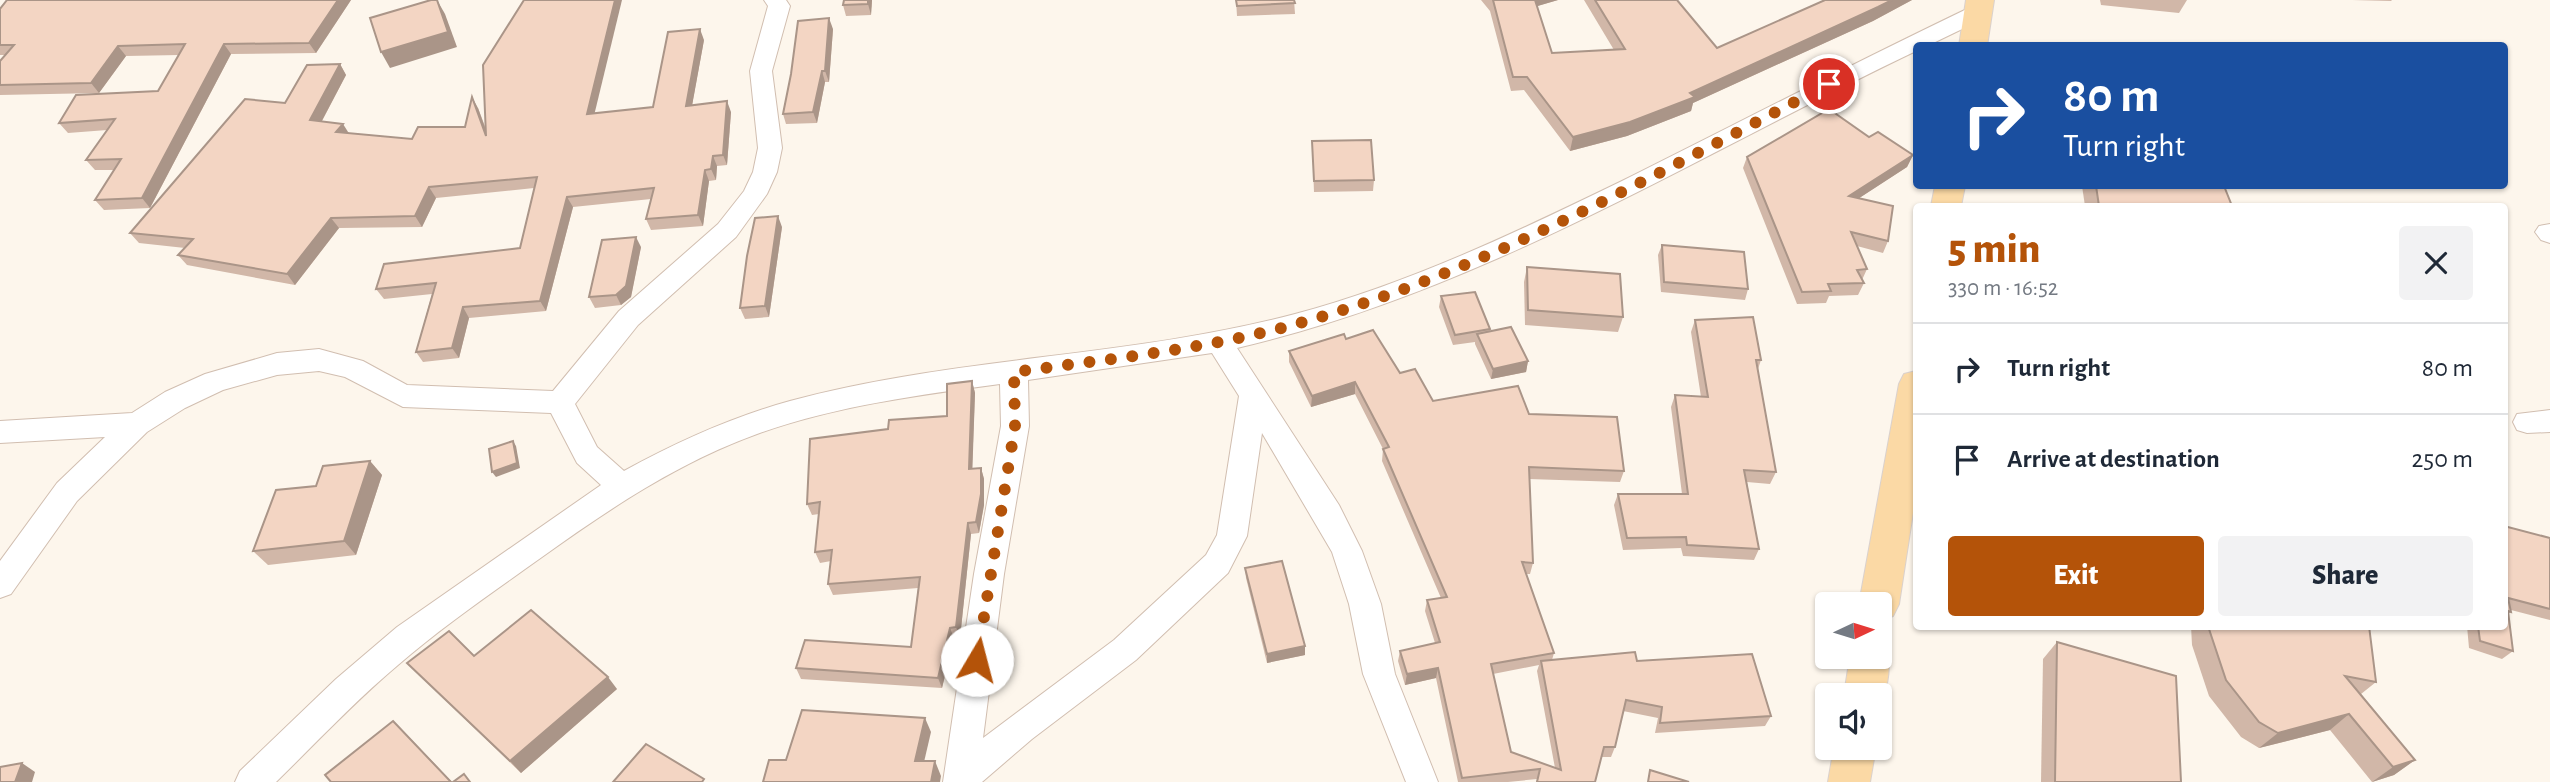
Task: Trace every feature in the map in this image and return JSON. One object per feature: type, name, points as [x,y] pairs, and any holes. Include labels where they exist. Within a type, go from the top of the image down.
[{"type":"main road","points":[[1974,42],[1979,6]]},
{"type":"main road","points":[[1881,592],[1913,402]]},
{"type":"main road","points":[[1849,782],[1853,760]]},
{"type":"street","points":[[560,402],[639,307],[738,219],[757,191],[766,170],[772,143],[761,70],[775,25],[779,5],[775,0]]},
{"type":"street","points":[[252,782],[405,639],[620,485],[694,445],[737,428],[833,401],[1218,340],[1334,313],[1455,268],[1633,186],[1979,6]]},
{"type":"street","points":[[1218,340],[1328,514],[1347,551],[1365,604],[1379,674],[1422,779]]},
{"type":"street","points":[[0,585],[67,492],[137,424],[175,400],[215,382],[298,361],[319,360],[353,369],[403,396],[560,402]]},
{"type":"street","points":[[960,780],[989,574],[1015,426],[1014,372]]},
{"type":"street","points":[[960,780],[1020,728],[1125,650],[1217,564],[1231,536],[1253,396]]},
{"type":"street","points":[[560,402],[587,455],[620,485]]},
{"type":"street","points":[[0,432],[137,424]]},
{"type":"street","points":[[0,450],[59,430]]},
{"type":"building","points":[[7,0],[338,0],[309,43],[224,44],[142,198],[95,200],[121,159],[86,160],[115,119],[59,123],[76,95],[158,91],[185,44],[118,46],[91,83],[0,85],[0,61],[14,45],[0,45],[0,9]]},
{"type":"building","points":[[437,0],[448,32],[381,52],[370,18]]},
{"type":"building","points":[[524,0],[615,0],[587,114],[653,107],[668,32],[700,29],[686,106],[727,101],[723,155],[713,156],[711,169],[705,170],[698,215],[646,219],[654,188],[567,197],[540,301],[463,307],[452,348],[416,352],[436,283],[376,289],[384,264],[520,248],[537,177],[429,187],[415,216],[331,218],[287,274],[178,255],[193,239],[130,233],[245,99],[285,103],[307,65],[340,64],[310,120],[343,124],[336,132],[412,139],[418,127],[465,127],[472,97],[486,136],[483,65]]},
{"type":"building","points":[[844,0],[868,0],[868,4],[843,5]]},
{"type":"building","points":[[1236,0],[1294,0],[1295,3],[1237,6]]},
{"type":"building","points":[[1493,0],[1535,0],[1552,53],[1625,49],[1595,0],[1677,0],[1717,48],[1825,0],[1892,0],[1690,93],[1695,97],[1630,122],[1573,137],[1527,77],[1513,77]]},
{"type":"building","points":[[829,18],[825,71],[822,71],[813,112],[783,114],[798,21]]},
{"type":"building","points":[[1829,109],[1869,137],[1878,132],[1913,155],[1849,196],[1893,206],[1888,241],[1851,232],[1867,269],[1857,270],[1864,283],[1828,284],[1831,291],[1802,292],[1747,157]]},
{"type":"building","points":[[1371,140],[1374,180],[1314,181],[1312,141]]},
{"type":"building","points":[[2096,189],[2225,189],[2231,203],[2099,203]]},
{"type":"building","points":[[778,216],[765,306],[740,308],[755,218]]},
{"type":"building","points":[[636,237],[626,286],[616,295],[589,297],[602,240]]},
{"type":"building","points":[[1662,245],[1744,252],[1748,289],[1664,282]]},
{"type":"building","points":[[1527,267],[1620,274],[1623,317],[1528,310]]},
{"type":"building","points":[[1475,292],[1490,329],[1455,335],[1441,296]]},
{"type":"building","points":[[1753,317],[1761,360],[1756,360],[1776,472],[1744,470],[1759,549],[1687,545],[1686,537],[1627,538],[1618,494],[1688,494],[1675,395],[1708,397],[1695,320]]},
{"type":"building","points":[[1511,327],[1528,361],[1493,369],[1477,334]]},
{"type":"building","points":[[1373,330],[1400,373],[1415,369],[1433,401],[1518,386],[1529,414],[1617,417],[1624,471],[1529,467],[1533,563],[1522,562],[1554,653],[1491,664],[1511,752],[1561,770],[1541,661],[1635,652],[1637,661],[1752,654],[1771,716],[1660,723],[1662,707],[1626,700],[1615,747],[1604,747],[1595,782],[1537,782],[1540,769],[1462,778],[1438,668],[1407,674],[1400,651],[1440,642],[1427,600],[1447,597],[1383,449],[1389,447],[1355,382],[1312,396],[1289,351],[1344,334],[1346,339]]},
{"type":"building","points":[[972,381],[969,469],[981,468],[981,494],[976,522],[968,523],[956,627],[950,628],[938,678],[796,668],[805,640],[911,647],[920,577],[828,584],[832,550],[815,552],[820,502],[807,504],[810,439],[888,429],[889,420],[947,416],[947,384]]},
{"type":"building","points":[[513,441],[517,463],[492,472],[489,449]]},
{"type":"building","points":[[370,461],[344,541],[253,551],[276,490],[316,486],[323,466]]},
{"type":"building","points":[[2508,527],[2550,538],[2550,609],[2508,598]]},
{"type":"building","points":[[1282,561],[1305,646],[1267,654],[1245,568]]},
{"type":"building","points":[[531,610],[608,677],[510,761],[407,663],[449,631],[474,656]]},
{"type":"building","points":[[2508,611],[2513,651],[2480,641],[2479,630],[2508,630]]},
{"type":"building","points":[[2209,630],[2370,630],[2376,682],[2345,676],[2415,760],[2393,767],[2349,714],[2278,733],[2259,722],[2226,680]]},
{"type":"building","points":[[2057,642],[2176,676],[2181,782],[2055,782]]},
{"type":"building","points":[[802,710],[925,718],[915,761],[935,761],[931,782],[763,782],[769,760],[786,760]]},
{"type":"building","points":[[393,721],[451,782],[331,782],[325,775]]},
{"type":"building","points":[[646,744],[704,779],[702,782],[613,782]]},
{"type":"building","points":[[22,763],[15,782],[0,782],[0,767]]},
{"type":"building","points":[[1650,770],[1689,782],[1648,782]]},
{"type":"building","points":[[464,774],[470,782],[453,782]]},
{"type":"route","points":[[977,660],[1015,426],[1014,372],[1240,337],[1357,306],[1455,268],[1633,186],[1829,84]]}]
